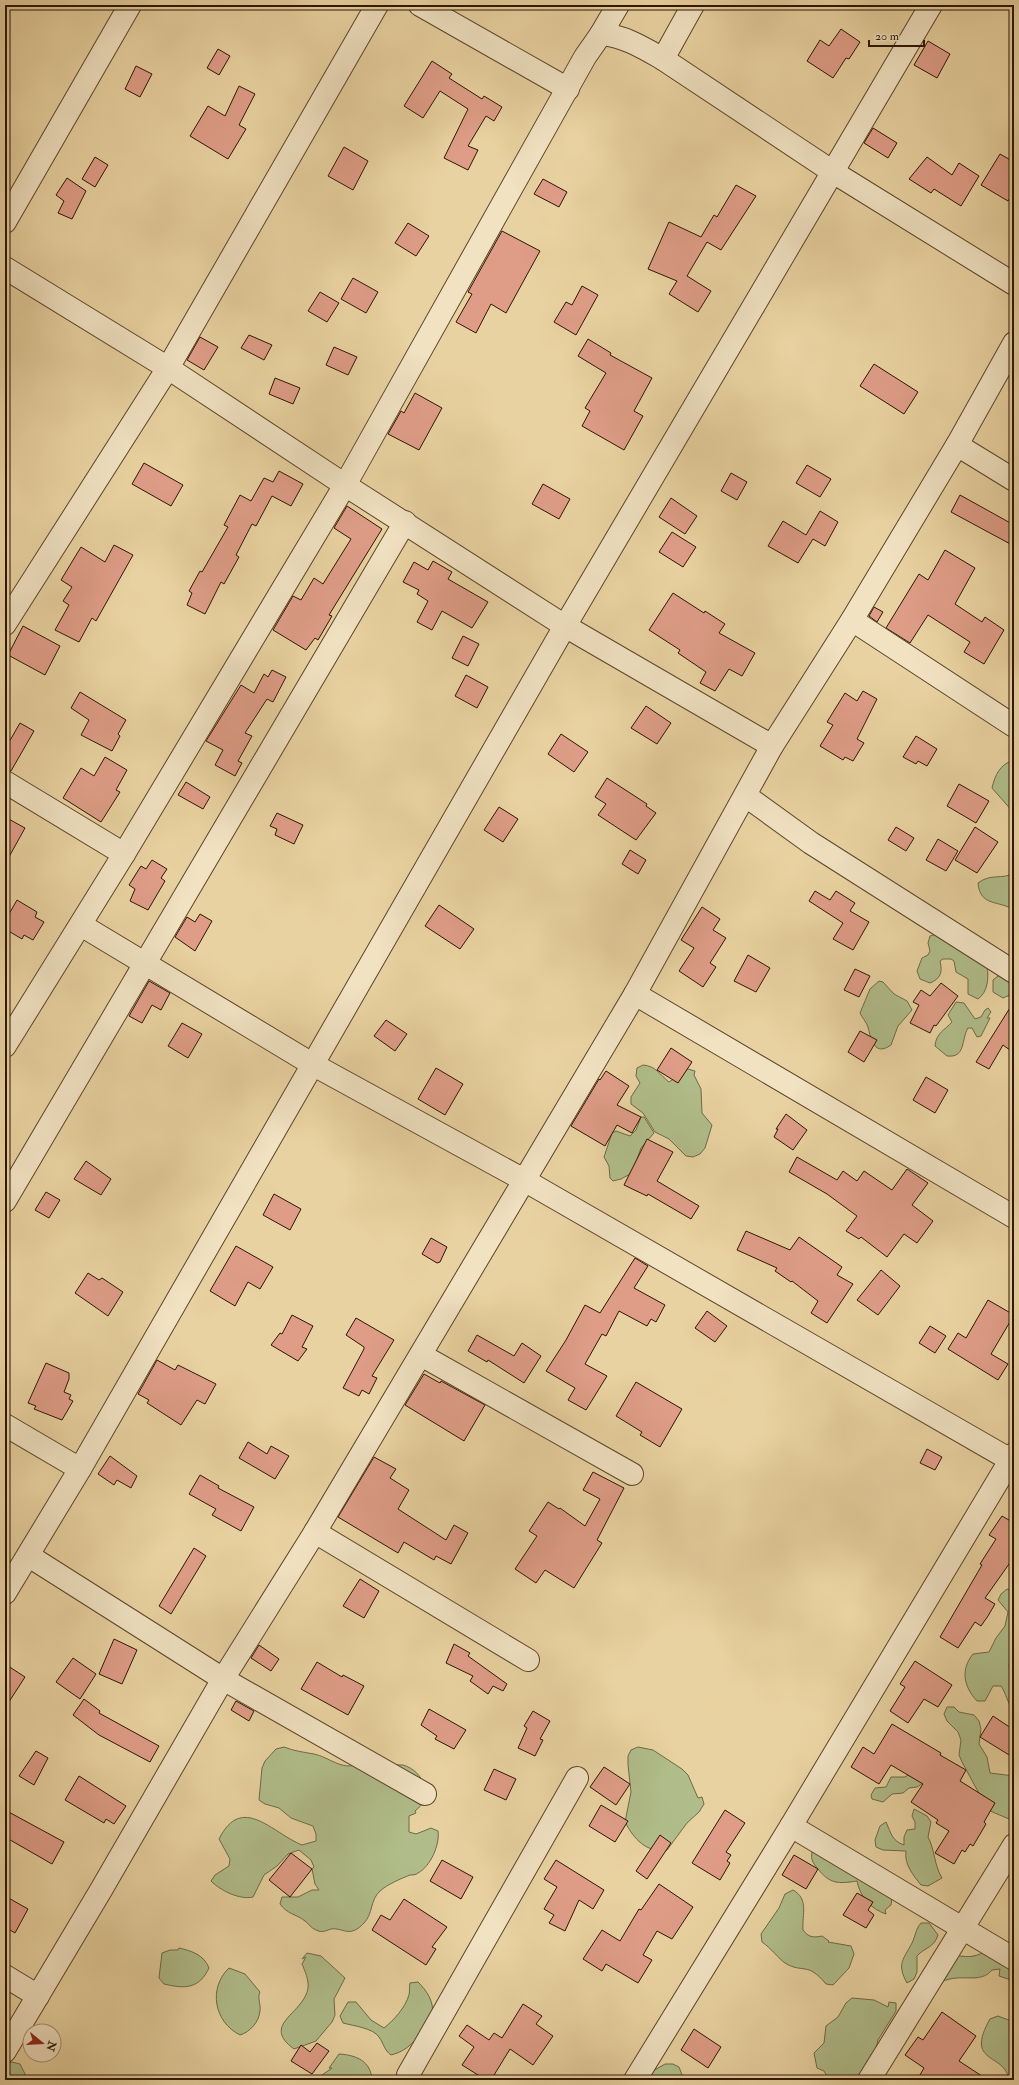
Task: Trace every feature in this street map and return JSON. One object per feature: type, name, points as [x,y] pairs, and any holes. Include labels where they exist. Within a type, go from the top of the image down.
[{"type":"street","points":[[5,222],[130,5]]},
{"type":"street","points":[[5,624],[168,368],[377,5]]},
{"type":"street","points":[[420,5],[568,89]]},
{"type":"street","points":[[5,1046],[81,925],[345,485],[568,89],[618,5]]},
{"type":"street","points":[[663,59],[693,5]]},
{"type":"street","points":[[5,1593],[29,1556],[80,1469],[312,1064],[566,626],[931,5]]},
{"type":"street","points":[[601,34],[616,36],[635,43],[663,59],[833,172],[1014,284]]},
{"type":"street","points":[[5,268],[168,368],[345,485],[566,626],[772,746]]},
{"type":"street","points":[[5,2051],[223,1679],[315,1532],[635,994],[746,796],[772,746],[852,620],[957,445],[1014,343]]},
{"type":"street","points":[[957,445],[1014,480]]},
{"type":"street","points":[[5,1201],[405,522]]},
{"type":"street","points":[[852,620],[1014,726]]},
{"type":"street","points":[[5,782],[124,854]]},
{"type":"street","points":[[746,796],[811,843],[1014,972]]},
{"type":"street","points":[[81,925],[312,1064],[524,1180],[1013,1459],[635,2080]]},
{"type":"street","points":[[635,994],[1014,1217]]},
{"type":"street","points":[[421,1355],[632,1474]]},
{"type":"street","points":[[5,1425],[80,1469]]},
{"type":"street","points":[[315,1532],[528,1660]]},
{"type":"street","points":[[29,1556],[223,1679],[425,1794]]},
{"type":"street","points":[[410,2078],[577,1778]]},
{"type":"street","points":[[791,1826],[963,1930],[1014,1959]]},
{"type":"street","points":[[868,2080],[963,1930],[1014,1845]]},
{"type":"street","points":[[5,1976],[38,1996]]},
{"type":"green space","points":[[1014,760],[1014,813],[992,788],[1002,767]]},
{"type":"green space","points":[[1014,873],[1014,910],[991,902],[982,896],[978,883],[987,878],[1005,876]]},
{"type":"green space","points":[[937,934],[987,966],[988,975],[986,988],[978,999],[968,994],[968,979],[956,972],[954,961],[951,959],[943,959],[940,961],[941,972],[936,980],[930,983],[920,979],[917,971],[922,958],[928,955],[930,951],[928,943],[930,936]]},
{"type":"green space","points":[[1004,975],[1010,979],[1010,995],[1003,998],[993,992],[993,980],[998,976]]},
{"type":"green space","points":[[879,981],[883,982],[894,994],[907,1001],[912,1010],[898,1026],[891,1045],[881,1049],[874,1045],[867,1025],[860,1013],[870,989]]},
{"type":"green space","points":[[956,1002],[964,1003],[975,1019],[981,1017],[988,1008],[991,1012],[987,1018],[990,1018],[981,1036],[977,1037],[972,1028],[968,1028],[960,1051],[953,1056],[947,1056],[935,1046],[937,1038],[941,1032],[952,1022],[948,1015]]},
{"type":"green space","points":[[643,1065],[655,1069],[669,1082],[688,1069],[695,1071],[694,1075],[701,1089],[702,1113],[712,1125],[705,1148],[700,1154],[693,1157],[686,1156],[669,1139],[655,1132],[643,1113],[631,1104],[631,1097],[640,1083],[636,1076],[637,1068]]},
{"type":"green space","points":[[641,1117],[644,1117],[654,1133],[641,1148],[632,1173],[621,1179],[613,1181],[610,1178],[609,1166],[604,1157],[612,1133],[616,1131],[630,1136],[636,1130]]},
{"type":"green space","points":[[1007,1589],[1014,1591],[1014,1654],[1009,1666],[1010,1674],[1014,1677],[1014,1711],[1010,1706],[1001,1686],[993,1686],[985,1701],[977,1701],[969,1690],[965,1678],[966,1666],[973,1654],[989,1652],[996,1638],[1005,1626],[1008,1612],[998,1600],[1001,1594]]},
{"type":"green space","points":[[947,1707],[954,1707],[959,1712],[974,1715],[979,1721],[981,1729],[979,1744],[987,1757],[990,1773],[1014,1776],[1014,1812],[1009,1819],[988,1810],[959,1755],[961,1740],[958,1732],[947,1721],[944,1714]]},
{"type":"green space","points":[[284,1747],[314,1754],[346,1766],[358,1764],[403,1765],[416,1773],[421,1778],[424,1785],[424,1799],[415,1811],[416,1813],[409,1816],[409,1832],[416,1834],[431,1828],[438,1831],[438,1842],[434,1854],[423,1870],[417,1874],[398,1880],[380,1891],[367,1919],[359,1928],[354,1930],[346,1931],[331,1929],[318,1931],[302,1919],[286,1910],[280,1904],[282,1897],[298,1897],[312,1890],[319,1890],[315,1884],[312,1869],[314,1867],[311,1860],[299,1850],[288,1854],[277,1866],[264,1875],[253,1897],[248,1898],[231,1894],[211,1881],[215,1875],[229,1866],[230,1859],[219,1839],[228,1826],[237,1819],[247,1818],[258,1820],[302,1845],[316,1841],[316,1834],[313,1826],[291,1818],[279,1808],[265,1804],[259,1800],[262,1768],[265,1761],[276,1749]]},
{"type":"green space","points":[[638,1747],[653,1750],[682,1769],[688,1775],[698,1798],[702,1797],[704,1804],[699,1812],[687,1823],[667,1850],[653,1849],[642,1844],[632,1834],[625,1822],[631,1792],[628,1756],[631,1750]]},
{"type":"green space","points":[[908,1775],[925,1782],[917,1787],[909,1788],[903,1793],[892,1794],[883,1802],[872,1799],[871,1795],[875,1788],[886,1787],[891,1777],[905,1777]]},
{"type":"green space","points":[[914,1809],[927,1816],[931,1822],[928,1837],[937,1868],[942,1878],[928,1886],[921,1885],[912,1873],[906,1860],[906,1851],[883,1850],[876,1847],[875,1840],[880,1826],[886,1822],[894,1839],[904,1845],[904,1837],[907,1830],[915,1829],[915,1822],[912,1816]]},
{"type":"green space","points":[[813,1849],[892,1898],[891,1905],[885,1910],[886,1914],[871,1906],[867,1902],[858,1887],[857,1881],[835,1882],[826,1878],[812,1860]]},
{"type":"green space","points":[[793,1890],[798,1894],[803,1902],[803,1930],[807,1934],[816,1937],[822,1936],[829,1941],[828,1942],[851,1946],[854,1954],[849,1968],[833,1985],[826,1984],[820,1977],[809,1970],[796,1968],[785,1963],[762,1942],[761,1934],[779,1908],[785,1894]]},
{"type":"green space","points":[[921,1923],[929,1923],[938,1935],[932,1945],[917,1956],[917,1972],[914,1979],[907,1983],[902,1971],[902,1962]]},
{"type":"green space","points":[[179,1948],[197,1954],[204,1960],[209,1968],[201,1980],[191,1986],[178,1987],[164,1984],[159,1978],[162,1953],[170,1950],[178,1950]]},
{"type":"green space","points":[[984,1952],[1014,1953],[1014,1981],[999,1976],[1000,1969],[992,1970],[985,1976],[955,1978],[942,1981],[954,1955],[969,1956]]},
{"type":"green space","points":[[307,1953],[321,1956],[345,1978],[334,1999],[335,2015],[332,2022],[316,2041],[294,2049],[285,2040],[281,2033],[282,2026],[305,1997],[308,1988],[307,1979],[302,1964],[306,1957],[302,1959]]},
{"type":"green space","points":[[229,1968],[245,1974],[260,1992],[260,2011],[258,2019],[250,2029],[244,2034],[240,2035],[224,2022],[217,2004],[216,1995],[218,1985],[222,1976]]},
{"type":"green space","points":[[418,1982],[427,1993],[431,2001],[433,2010],[432,2015],[426,2026],[412,2044],[402,2051],[391,2055],[379,2037],[372,2031],[343,2023],[340,2016],[348,2002],[356,2002],[371,2020],[384,2028],[405,2005],[409,1995],[410,1983]]},
{"type":"green space","points":[[852,1998],[874,2000],[888,2007],[889,2002],[896,2003],[896,2011],[878,2040],[869,2080],[829,2080],[824,2071],[817,2068],[814,2053],[824,2043],[826,2026],[838,2017],[846,2003]]},
{"type":"green space","points":[[998,2016],[1014,2022],[1014,2080],[1009,2080],[1006,2071],[1001,2065],[988,2056],[981,2044],[983,2034],[990,2019]]},
{"type":"green space","points":[[339,2054],[362,2060],[369,2068],[372,2080],[315,2080],[332,2068],[329,2068]]},
{"type":"green space","points":[[12,2062],[20,2064],[28,2080],[5,2080],[5,2063]]},
{"type":"green space","points":[[665,2064],[673,2064],[679,2067],[684,2080],[644,2080],[646,2075]]},
{"type":"building","points":[[841,29],[860,42],[849,59],[846,58],[833,78],[807,61],[820,40],[829,46]]},
{"type":"building","points":[[928,41],[950,54],[937,78],[914,65]]},
{"type":"building","points":[[218,49],[230,56],[219,75],[207,68]]},
{"type":"building","points":[[432,61],[452,74],[449,78],[482,99],[484,96],[502,107],[494,121],[486,116],[468,146],[478,150],[468,170],[444,158],[468,109],[440,91],[423,118],[404,106]]},
{"type":"building","points":[[136,66],[152,74],[140,97],[125,89]]},
{"type":"building","points":[[239,86],[255,94],[239,125],[246,129],[228,159],[190,136],[208,106],[225,116]]},
{"type":"building","points":[[873,128],[897,143],[888,158],[864,143]]},
{"type":"building","points":[[344,147],[368,161],[353,190],[328,176]]},
{"type":"building","points":[[1000,154],[1014,162],[1014,191],[1008,201],[981,185]]},
{"type":"building","points":[[95,157],[108,165],[95,187],[82,179]]},
{"type":"building","points":[[927,157],[952,175],[959,163],[979,176],[961,206],[934,189],[931,193],[909,179]]},
{"type":"building","points":[[67,178],[86,191],[72,219],[58,213],[64,201],[56,195]]},
{"type":"building","points":[[543,179],[567,192],[559,207],[534,194]]},
{"type":"building","points":[[736,185],[756,196],[721,250],[707,242],[687,276],[711,291],[698,312],[669,294],[677,281],[648,269],[669,222],[701,237],[714,215],[717,217]]},
{"type":"building","points":[[408,223],[429,236],[416,256],[395,243]]},
{"type":"building","points":[[502,231],[540,251],[506,313],[491,304],[476,333],[456,322],[472,294],[468,292]]},
{"type":"building","points":[[353,278],[378,292],[366,313],[341,299]]},
{"type":"building","points":[[582,286],[598,295],[576,335],[554,322],[566,302],[572,305]]},
{"type":"building","points":[[320,292],[339,303],[327,322],[308,311]]},
{"type":"building","points":[[249,335],[272,345],[264,360],[241,348]]},
{"type":"building","points":[[200,337],[218,347],[204,370],[187,360]]},
{"type":"building","points":[[588,339],[611,353],[610,355],[652,378],[634,411],[643,416],[624,450],[582,426],[590,411],[585,408],[606,373],[578,356]]},
{"type":"building","points":[[334,347],[357,357],[348,375],[326,365]]},
{"type":"building","points":[[874,364],[918,392],[904,414],[860,386]]},
{"type":"building","points":[[275,378],[300,388],[293,404],[269,394]]},
{"type":"building","points":[[415,393],[442,408],[419,450],[388,434],[401,411],[404,413]]},
{"type":"building","points":[[144,463],[183,485],[171,506],[132,484]]},
{"type":"building","points":[[807,465],[831,479],[820,497],[796,483]]},
{"type":"building","points":[[279,471],[303,484],[291,506],[272,496],[256,526],[252,524],[236,555],[239,557],[224,584],[221,582],[205,614],[187,605],[192,593],[189,591],[200,571],[202,572],[228,527],[224,525],[240,495],[251,501],[264,478],[273,482]]},
{"type":"building","points":[[731,473],[747,482],[737,500],[721,491]]},
{"type":"building","points":[[543,484],[570,499],[559,519],[532,504]]},
{"type":"building","points":[[960,495],[1014,525],[1014,546],[951,512]]},
{"type":"building","points":[[671,498],[697,516],[685,534],[659,517]]},
{"type":"building","points":[[347,506],[382,529],[329,615],[332,616],[318,640],[315,638],[306,650],[273,630],[293,596],[301,600],[314,578],[323,584],[351,539],[334,528]]},
{"type":"building","points":[[820,511],[838,522],[825,546],[813,539],[798,563],[768,546],[783,521],[806,535]]},
{"type":"building","points":[[672,532],[696,547],[683,567],[659,552]]},
{"type":"building","points":[[114,545],[133,555],[96,621],[92,618],[79,642],[55,630],[69,605],[63,601],[72,587],[61,580],[81,547],[105,562]]},
{"type":"building","points":[[945,550],[975,568],[955,604],[982,622],[985,617],[1004,630],[984,664],[964,652],[970,642],[928,615],[910,643],[886,628],[919,574],[928,580]]},
{"type":"building","points":[[433,561],[452,572],[448,579],[488,602],[472,628],[442,611],[432,630],[417,622],[428,601],[417,594],[419,590],[403,582],[414,562],[428,570]]},
{"type":"building","points":[[673,593],[704,613],[705,611],[725,624],[719,633],[755,653],[742,676],[729,669],[715,691],[700,683],[706,672],[678,653],[680,650],[649,630]]},
{"type":"building","points":[[874,607],[883,612],[877,622],[869,616]]},
{"type":"building","points":[[23,626],[60,646],[45,675],[8,655]]},
{"type":"building","points":[[463,636],[479,644],[468,666],[452,658]]},
{"type":"building","points":[[272,670],[286,677],[273,702],[267,699],[245,733],[252,736],[238,761],[242,763],[235,776],[215,765],[223,750],[206,741],[241,685],[254,693],[264,674],[268,677]]},
{"type":"building","points":[[466,675],[488,687],[477,708],[455,696]]},
{"type":"building","points":[[863,691],[877,699],[857,739],[864,743],[853,761],[845,757],[843,760],[820,746],[833,725],[827,722],[845,693],[857,701]]},
{"type":"building","points":[[80,692],[126,720],[118,734],[120,736],[112,751],[81,735],[89,720],[71,708]]},
{"type":"building","points":[[646,706],[671,723],[657,744],[631,728]]},
{"type":"building","points":[[20,723],[34,731],[11,771],[5,770],[5,749]]},
{"type":"building","points":[[561,734],[588,752],[574,772],[548,754]]},
{"type":"building","points":[[916,736],[937,749],[927,766],[918,761],[916,764],[903,757]]},
{"type":"building","points":[[105,757],[127,770],[116,790],[120,792],[101,822],[63,798],[81,768],[94,776]]},
{"type":"building","points":[[607,778],[647,804],[646,806],[656,813],[636,840],[598,815],[606,804],[595,797]]},
{"type":"building","points":[[186,782],[210,797],[203,809],[178,795]]},
{"type":"building","points":[[959,784],[989,801],[976,823],[947,806]]},
{"type":"building","points":[[499,807],[518,819],[503,842],[484,830]]},
{"type":"building","points":[[277,813],[303,825],[294,844],[275,835],[277,829],[270,826]]},
{"type":"building","points":[[5,817],[25,828],[5,864]]},
{"type":"building","points":[[896,827],[914,838],[906,851],[888,840]]},
{"type":"building","points":[[975,827],[998,842],[977,873],[955,860]]},
{"type":"building","points":[[938,839],[958,851],[946,871],[926,860]]},
{"type":"building","points":[[630,850],[646,860],[638,874],[622,864]]},
{"type":"building","points":[[152,860],[167,869],[161,878],[165,881],[148,910],[130,901],[135,889],[129,885],[141,866],[146,869]]},
{"type":"building","points":[[815,891],[830,900],[836,891],[855,903],[850,911],[869,922],[853,950],[833,939],[843,923],[809,901]]},
{"type":"building","points":[[17,900],[37,912],[35,917],[44,922],[33,940],[24,935],[22,939],[5,929],[5,921]]},
{"type":"building","points":[[439,905],[474,929],[460,949],[425,926]]},
{"type":"building","points":[[702,907],[720,919],[713,930],[726,938],[710,963],[716,967],[703,987],[679,971],[694,948],[681,940]]},
{"type":"building","points":[[200,914],[212,921],[195,951],[175,937],[187,917],[195,922]]},
{"type":"building","points":[[748,955],[770,968],[756,992],[734,981]]},
{"type":"building","points":[[855,969],[870,976],[859,997],[844,990]]},
{"type":"building","points":[[149,981],[170,993],[161,1010],[152,1005],[142,1023],[129,1016]]},
{"type":"building","points":[[941,983],[958,996],[936,1026],[934,1025],[930,1033],[910,1023],[919,1005],[913,1002],[921,990],[930,996]]},
{"type":"building","points":[[1013,1003],[1014,1025],[1012,1029],[1014,1030],[1014,1053],[1003,1045],[989,1069],[976,1062]]},
{"type":"building","points":[[386,1020],[407,1034],[395,1051],[374,1036]]},
{"type":"building","points":[[182,1023],[202,1034],[188,1058],[168,1046]]},
{"type":"building","points":[[860,1031],[877,1040],[864,1062],[848,1052]]},
{"type":"building","points":[[671,1048],[692,1062],[678,1083],[657,1070]]},
{"type":"building","points":[[436,1068],[463,1084],[445,1115],[418,1099]]},
{"type":"building","points":[[606,1071],[629,1086],[617,1105],[641,1117],[632,1133],[617,1125],[605,1146],[571,1126],[599,1079],[600,1080]]},
{"type":"building","points":[[926,1077],[948,1090],[935,1113],[913,1100]]},
{"type":"building","points":[[786,1114],[807,1130],[793,1150],[774,1137],[778,1129],[776,1129]]},
{"type":"building","points":[[647,1139],[673,1152],[657,1181],[699,1206],[691,1219],[648,1194],[647,1196],[624,1185]]},
{"type":"building","points":[[797,1157],[837,1180],[843,1171],[857,1181],[864,1171],[892,1190],[907,1169],[928,1183],[912,1205],[933,1221],[917,1243],[904,1234],[887,1257],[861,1237],[859,1239],[846,1231],[857,1216],[827,1194],[789,1172]]},
{"type":"building","points":[[86,1161],[111,1179],[101,1195],[74,1179]]},
{"type":"building","points":[[46,1192],[60,1200],[49,1218],[35,1210]]},
{"type":"building","points":[[274,1194],[301,1209],[290,1230],[263,1215]]},
{"type":"building","points":[[746,1231],[790,1250],[799,1237],[842,1267],[837,1275],[853,1284],[827,1323],[811,1313],[818,1301],[792,1281],[791,1282],[775,1271],[777,1268],[737,1250]]},
{"type":"building","points":[[431,1238],[447,1247],[440,1262],[437,1263],[422,1254]]},
{"type":"building","points":[[236,1246],[273,1267],[260,1289],[248,1282],[235,1306],[210,1291]]},
{"type":"building","points":[[635,1258],[648,1266],[634,1288],[665,1305],[656,1322],[651,1319],[647,1326],[619,1311],[606,1336],[602,1334],[585,1364],[607,1376],[586,1410],[568,1400],[575,1388],[546,1371],[566,1340],[585,1305],[600,1313]]},
{"type":"building","points":[[881,1270],[900,1286],[878,1315],[857,1300]]},
{"type":"building","points":[[88,1273],[99,1280],[102,1278],[123,1292],[108,1316],[75,1293]]},
{"type":"building","points":[[988,1300],[1014,1315],[991,1354],[1008,1364],[998,1380],[948,1349],[958,1333],[966,1338]]},
{"type":"building","points":[[707,1311],[727,1326],[715,1342],[695,1328]]},
{"type":"building","points":[[292,1315],[313,1326],[302,1347],[307,1349],[298,1361],[271,1345],[280,1333],[282,1334]]},
{"type":"building","points":[[356,1318],[394,1340],[372,1376],[377,1378],[369,1394],[362,1390],[359,1396],[343,1388],[364,1349],[364,1347],[346,1335]]},
{"type":"building","points":[[930,1326],[946,1336],[935,1353],[919,1343]]},
{"type":"building","points":[[477,1335],[514,1356],[522,1343],[541,1356],[524,1383],[488,1360],[487,1362],[468,1351]]},
{"type":"building","points":[[157,1360],[175,1370],[178,1365],[216,1384],[205,1404],[197,1400],[181,1425],[147,1403],[149,1400],[138,1394]]},
{"type":"building","points":[[46,1363],[69,1373],[69,1379],[64,1392],[71,1395],[69,1399],[73,1401],[62,1420],[34,1409],[36,1406],[28,1403]]},
{"type":"building","points":[[424,1374],[440,1383],[441,1381],[485,1405],[464,1441],[405,1405]]},
{"type":"building","points":[[636,1382],[682,1409],[660,1447],[640,1435],[642,1432],[616,1416]]},
{"type":"building","points":[[248,1442],[267,1454],[271,1446],[289,1456],[275,1479],[239,1458]]},
{"type":"building","points":[[927,1449],[942,1457],[935,1470],[920,1463]]},
{"type":"building","points":[[110,1456],[137,1476],[131,1488],[117,1480],[114,1485],[98,1474]]},
{"type":"building","points":[[374,1457],[396,1469],[390,1478],[409,1490],[398,1509],[446,1540],[454,1525],[468,1533],[451,1564],[436,1556],[434,1560],[404,1542],[398,1553],[338,1517]]},
{"type":"building","points":[[593,1472],[624,1488],[597,1540],[602,1543],[574,1588],[545,1570],[536,1583],[515,1569],[537,1536],[529,1531],[548,1502],[559,1509],[560,1508],[585,1526],[600,1499],[583,1490]]},
{"type":"building","points":[[200,1475],[219,1486],[218,1488],[254,1507],[241,1531],[212,1515],[216,1509],[189,1494]]},
{"type":"building","points":[[1002,1516],[1014,1523],[1014,1557],[985,1598],[995,1604],[988,1616],[981,1626],[975,1622],[958,1648],[940,1637],[982,1565],[980,1564],[996,1539],[989,1535]]},
{"type":"building","points":[[194,1548],[206,1556],[171,1614],[159,1606]]},
{"type":"building","points":[[360,1579],[379,1591],[364,1618],[343,1606]]},
{"type":"building","points":[[114,1639],[137,1650],[122,1684],[99,1674]]},
{"type":"building","points":[[454,1644],[470,1653],[468,1656],[507,1684],[503,1691],[493,1686],[488,1694],[470,1681],[473,1676],[446,1663]]},
{"type":"building","points":[[259,1645],[279,1659],[271,1671],[251,1658]]},
{"type":"building","points":[[73,1658],[96,1674],[80,1699],[56,1682]]},
{"type":"building","points":[[915,1661],[952,1685],[938,1707],[924,1699],[908,1723],[890,1711],[905,1687],[900,1684]]},
{"type":"building","points":[[317,1662],[342,1677],[343,1675],[364,1686],[348,1715],[301,1689]]},
{"type":"building","points":[[5,1664],[25,1677],[5,1708]]},
{"type":"building","points":[[84,1699],[100,1711],[99,1713],[159,1746],[150,1762],[99,1735],[73,1715]]},
{"type":"building","points":[[236,1701],[254,1711],[249,1721],[231,1710]]},
{"type":"building","points":[[429,1709],[466,1730],[454,1749],[435,1739],[437,1736],[421,1725]]},
{"type":"building","points":[[533,1711],[550,1721],[540,1739],[543,1740],[535,1756],[518,1748],[527,1728],[524,1726]]},
{"type":"building","points":[[993,1716],[1014,1730],[1014,1758],[980,1737]]},
{"type":"building","points":[[892,1724],[941,1753],[940,1755],[966,1770],[960,1781],[995,1803],[984,1822],[986,1824],[973,1846],[970,1844],[965,1852],[962,1850],[954,1864],[935,1853],[949,1831],[936,1823],[938,1820],[911,1802],[923,1784],[891,1765],[879,1784],[851,1767],[863,1747],[874,1754]]},
{"type":"building","points":[[36,1751],[48,1758],[34,1785],[19,1776]]},
{"type":"building","points":[[604,1767],[630,1784],[616,1805],[590,1787]]},
{"type":"building","points":[[494,1769],[516,1779],[506,1800],[484,1790]]},
{"type":"building","points":[[79,1776],[126,1806],[114,1824],[106,1819],[104,1823],[65,1800]]},
{"type":"building","points":[[601,1805],[628,1821],[615,1842],[589,1826]]},
{"type":"building","points":[[5,1810],[64,1842],[52,1864],[5,1837]]},
{"type":"building","points":[[725,1810],[745,1823],[726,1852],[731,1855],[727,1861],[730,1863],[720,1880],[692,1863]]},
{"type":"building","points":[[660,1835],[671,1843],[647,1879],[636,1871]]},
{"type":"building","points":[[291,1853],[312,1869],[290,1897],[269,1880]]},
{"type":"building","points":[[794,1855],[818,1869],[806,1889],[782,1875]]},
{"type":"building","points":[[442,1860],[473,1877],[461,1899],[430,1881]]},
{"type":"building","points":[[556,1860],[604,1890],[593,1909],[579,1900],[565,1931],[549,1923],[554,1915],[544,1909],[557,1887],[544,1879]]},
{"type":"building","points":[[659,1884],[693,1907],[672,1939],[657,1931],[643,1955],[652,1960],[638,1983],[606,1964],[602,1971],[583,1959],[602,1930],[620,1941],[639,1909],[641,1910]]},
{"type":"building","points":[[857,1893],[873,1902],[868,1910],[874,1915],[866,1928],[843,1915]]},
{"type":"building","points":[[5,1896],[28,1909],[15,1933],[5,1927]]},
{"type":"building","points":[[404,1899],[447,1927],[432,1947],[436,1949],[426,1965],[372,1930],[381,1915],[390,1920]]},
{"type":"building","points":[[523,2004],[542,2016],[536,2024],[553,2036],[533,2065],[510,2049],[491,2080],[486,2080],[462,2065],[474,2047],[459,2036],[467,2025],[489,2040],[494,2033],[502,2038]]},
{"type":"building","points":[[942,2012],[976,2036],[959,2061],[988,2080],[917,2080],[924,2068],[905,2055],[918,2037],[923,2040]]},
{"type":"building","points":[[694,2029],[721,2047],[708,2068],[681,2050]]},
{"type":"building","points":[[317,2043],[329,2051],[312,2074],[291,2061],[301,2045],[310,2052]]}]
